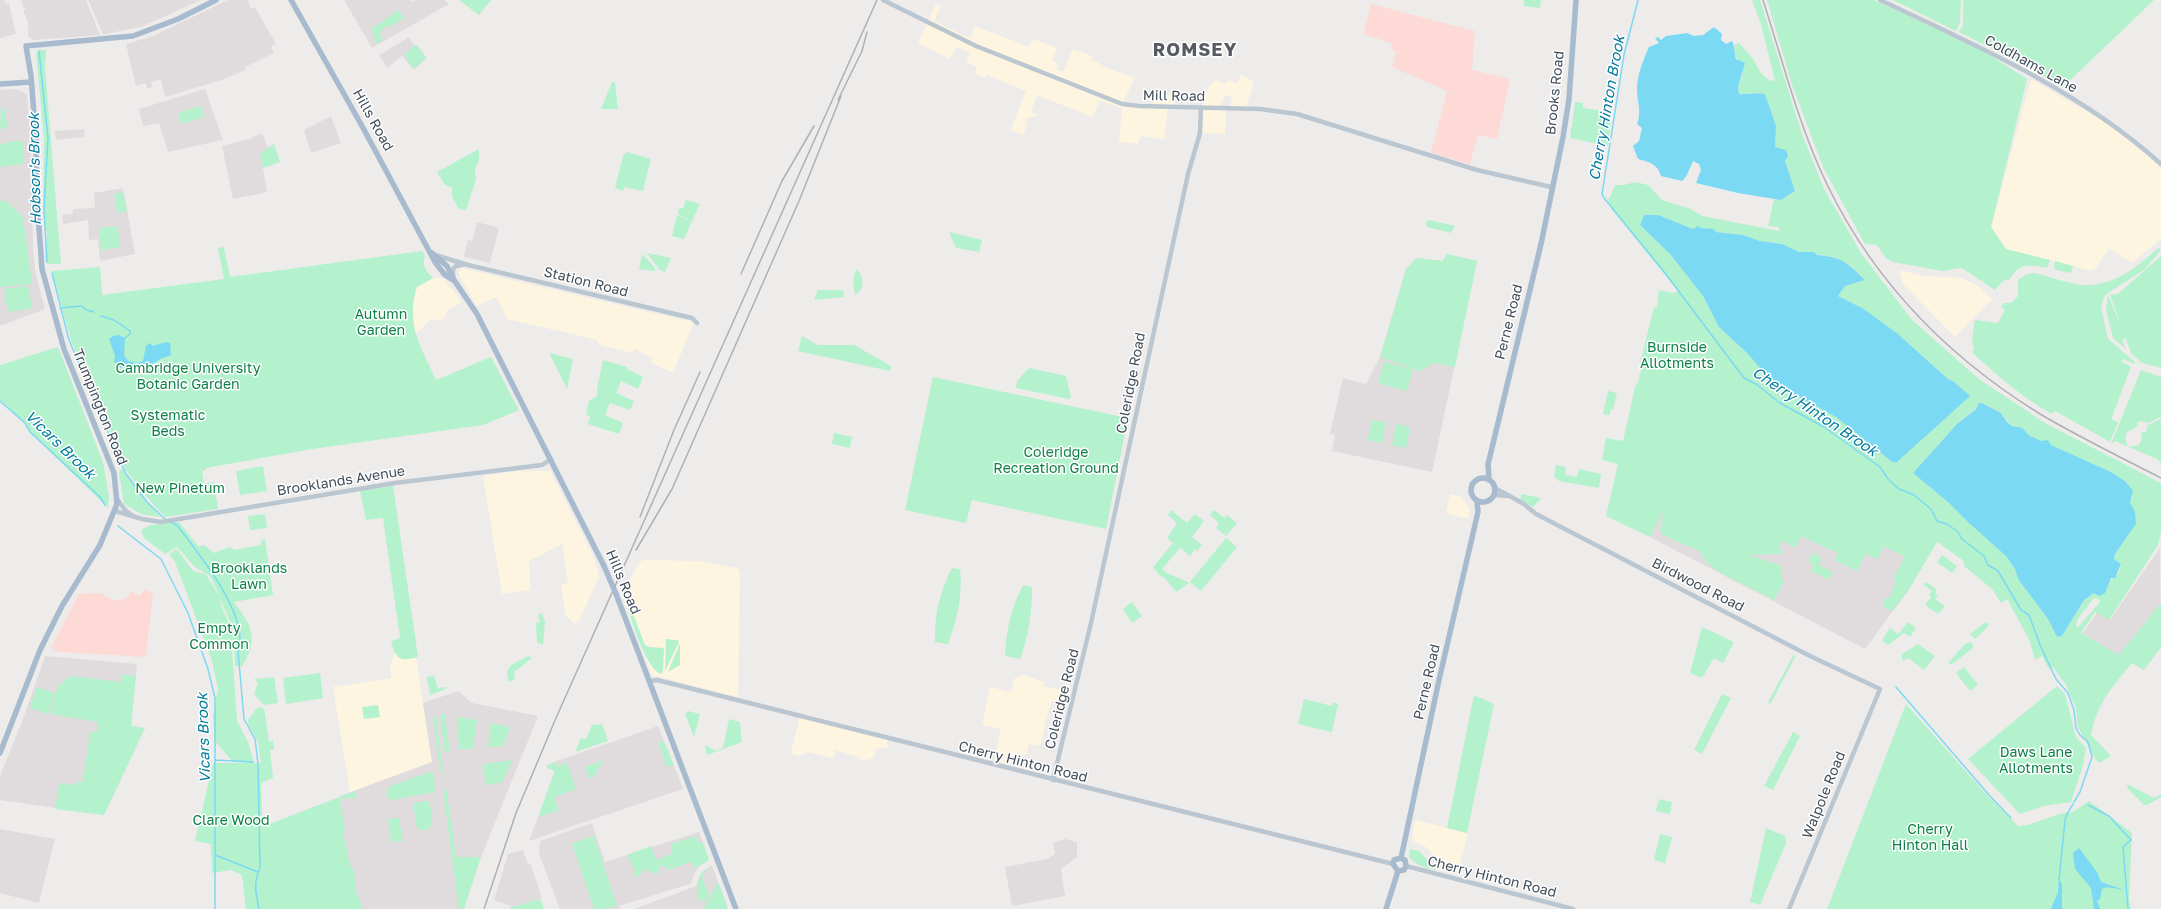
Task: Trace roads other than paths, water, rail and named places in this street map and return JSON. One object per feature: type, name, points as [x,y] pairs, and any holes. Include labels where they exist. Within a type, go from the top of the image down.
[{"type":"main road","name":"Trumpington Road","points":[[0,753],[40,650],[62,606],[100,545],[118,499],[114,473],[64,349],[44,279],[40,251],[36,140],[26,46],[133,36],[178,18],[216,0]]},
{"type":"main road","name":"Hills Road","points":[[291,0],[441,270],[454,280]]},
{"type":"main road","name":"Brooks Road","points":[[1551,187],[1566,119],[1576,0]]},
{"type":"main road","points":[[0,84],[31,82]]},
{"type":"main road","name":"Perne Road","points":[[1478,512],[1477,501],[1471,495],[1471,487],[1475,481],[1482,478],[1488,464],[1506,382],[1541,244],[1551,187]]},
{"type":"main road","name":"Hills Road","points":[[433,256],[441,260],[447,266],[454,280],[477,314],[604,566],[736,909]]},
{"type":"main road","name":"Perne Road","points":[[1488,464],[1489,480]]},
{"type":"main road","points":[[1482,478],[1489,480],[1495,488],[1494,495]]},
{"type":"main road","name":"Perne Road","points":[[1400,858],[1438,680],[1478,512],[1484,502],[1490,500],[1494,495]]},
{"type":"main road","points":[[1477,501],[1484,502]]},
{"type":"main road","points":[[1400,858],[1405,860],[1406,866],[1404,870],[1398,871],[1393,864],[1394,860],[1400,858]]},
{"type":"main road","points":[[1386,909],[1398,871]]},
{"type":"street","name":"Mill Road","points":[[883,0],[976,46],[1115,102],[1139,106],[1260,110],[1297,114],[1478,170],[1551,187]]},
{"type":"street","name":"Coldhams Lane","points":[[1880,0],[2012,64],[2121,130],[2161,164]]},
{"type":"street","name":"Coleridge Road","points":[[1053,780],[1088,638],[1188,174],[1198,141],[1201,108]]},
{"type":"street","name":"Station Road","points":[[433,256],[692,318],[697,322]]},
{"type":"street","name":"Station Road","points":[[441,260],[453,261]]},
{"type":"street","points":[[447,266],[449,262],[453,261]]},
{"type":"street","points":[[454,280],[452,273],[455,267],[468,265]]},
{"type":"street","name":"Brooklands Avenue","points":[[114,510],[135,517],[172,521],[395,483],[542,465],[551,459]]},
{"type":"street","name":"Birdwood Road","points":[[1495,488],[1510,496],[1536,514],[1810,656],[1880,689]]},
{"type":"street","points":[[1494,495],[1510,496]]},
{"type":"street","points":[[118,499],[126,511],[135,517]]},
{"type":"street","name":"Cherry Hinton Road","points":[[649,681],[657,680],[1393,864]]},
{"type":"street","name":"Walpole Road","points":[[1789,909],[1880,689]]},
{"type":"street","name":"Cherry Hinton Road","points":[[1406,866],[1573,909]]},
{"type":"water","points":[[1714,27],[1722,34],[1721,40],[1726,44],[1732,41],[1736,59],[1745,63],[1738,87],[1739,94],[1765,94],[1776,126],[1775,147],[1786,150],[1788,156],[1785,161],[1795,191],[1781,200],[1738,193],[1696,183],[1701,170],[1699,164],[1693,161],[1687,175],[1682,181],[1661,176],[1660,172],[1655,166],[1638,159],[1633,146],[1639,141],[1642,128],[1637,124],[1639,111],[1637,84],[1649,47],[1659,43],[1655,38],[1658,37],[1661,40],[1666,36],[1687,33],[1694,36],[1703,35]]},
{"type":"water","points":[[1644,215],[1658,215],[1693,229],[1698,226],[1700,228],[1714,229],[1716,232],[1743,235],[1760,241],[1782,244],[1799,252],[1814,252],[1817,255],[1839,259],[1854,269],[1865,280],[1845,286],[1838,296],[1864,309],[1898,334],[1948,379],[1954,382],[1970,396],[1896,463],[1891,461],[1836,417],[1780,387],[1765,374],[1748,354],[1719,327],[1703,296],[1670,254],[1640,225]]},
{"type":"water","points":[[118,335],[125,338],[124,355],[128,361],[137,363],[143,361],[146,346],[150,343],[153,346],[166,342],[170,343],[171,355],[160,359],[149,367],[121,368],[114,362],[115,356],[109,339]]},
{"type":"water","points":[[1979,403],[1982,403],[2001,413],[2007,422],[2012,426],[2022,428],[2030,436],[2042,441],[2048,440],[2051,445],[2111,472],[2125,481],[2133,491],[2130,502],[2135,512],[2136,524],[2115,554],[2114,559],[2121,564],[2115,578],[2111,578],[2105,593],[2099,596],[2094,593],[2084,600],[2062,636],[2057,637],[2048,619],[2018,579],[2015,569],[2006,556],[1949,503],[1913,473],[1957,424],[1976,409]]},
{"type":"water","points":[[2079,848],[2097,872],[2101,882],[2124,890],[2107,887],[2102,889],[2100,899],[2097,901],[2100,909],[2094,909],[2091,888],[2075,869],[2073,853]]},
{"type":"water","points":[[2059,879],[2062,884],[2062,909],[2051,909],[2058,892]]},
{"type":"waterway","name":"Cherry Hinton Brook","points":[[1638,0],[1624,55],[1602,194],[1604,198],[1665,273],[1744,378],[1756,384],[1780,403],[1824,427],[1880,467],[1888,479],[1899,489],[1914,495],[1931,509],[1937,521],[1947,524],[1958,532],[1962,539],[1984,556],[1988,565],[1998,571],[2021,610],[2029,615],[2040,645],[2056,679],[2068,693],[2074,710],[2076,728],[2080,735],[2088,742],[2092,757],[2080,792],[2074,802]]},
{"type":"waterway","name":"Hobson's Brook","points":[[39,51],[48,138],[44,209],[47,262]]},
{"type":"waterway","name":"Hobson's Brook","points":[[52,273],[69,340],[126,474],[147,502],[166,520]]},
{"type":"waterway","points":[[60,308],[82,306],[86,310],[94,312]]},
{"type":"waterway","points":[[101,316],[114,320],[130,331],[130,334],[125,338]]},
{"type":"waterway","name":"Vicars Brook","points":[[0,401],[25,423],[30,432],[100,497],[105,505]]},
{"type":"waterway","name":"Hobson's Brook","points":[[171,522],[177,525],[209,568],[230,603],[237,620],[240,637],[238,651],[244,719],[255,739],[258,763],[260,868],[256,879],[256,888],[259,909]]},
{"type":"waterway","name":"Vicars Brook","points":[[118,526],[161,559],[188,613],[208,669],[215,698],[215,909]]},
{"type":"waterway","points":[[1896,687],[1989,795],[2011,818]]},
{"type":"waterway","points":[[215,760],[253,762]]},
{"type":"waterway","name":"Cherry Hinton Brook","points":[[2059,880],[2065,820],[2073,804]]},
{"type":"waterway","points":[[2088,805],[2109,816],[2131,840],[2123,847],[2128,909]]},
{"type":"waterway","points":[[215,855],[258,872]]},
{"type":"railway","points":[[484,909],[516,813],[556,718],[877,0]]},
{"type":"railway","points":[[1763,0],[1796,106],[1819,167],[1838,205],[1859,241],[1910,307],[1971,365],[2040,414],[2161,478]]},
{"type":"railway","points":[[838,100],[862,51],[867,32]]},
{"type":"railway","points":[[636,550],[672,489],[799,201],[841,96]]},
{"type":"railway","points":[[741,274],[782,181],[814,126]]},
{"type":"railway","points":[[640,517],[674,430],[700,372]]},
{"type":"district","name":"ROMSEY","points":[[1195,50]]},
{"type":"park label","name":"Autumn Garden","points":[[381,324]]},
{"type":"park label","name":"Burnside Allotments","points":[[1677,356]]},
{"type":"park label","name":"Cambridge University Botanic Garden","points":[[188,378]]},
{"type":"park label","name":"Systematic Beds","points":[[168,424]]},
{"type":"park label","name":"Coleridge Recreation Ground","points":[[1056,462]]},
{"type":"park label","name":"New Pinetum","points":[[180,489]]},
{"type":"park label","name":"Brooklands Lawn","points":[[249,578]]},
{"type":"park label","name":"Empty Common","points":[[219,638]]},
{"type":"park label","name":"Daws Lane Allotments","points":[[2036,762]]},
{"type":"park label","name":"Clare Wood","points":[[231,821]]},
{"type":"park label","name":"Cherry Hinton Hall","points":[[1930,838]]}]
